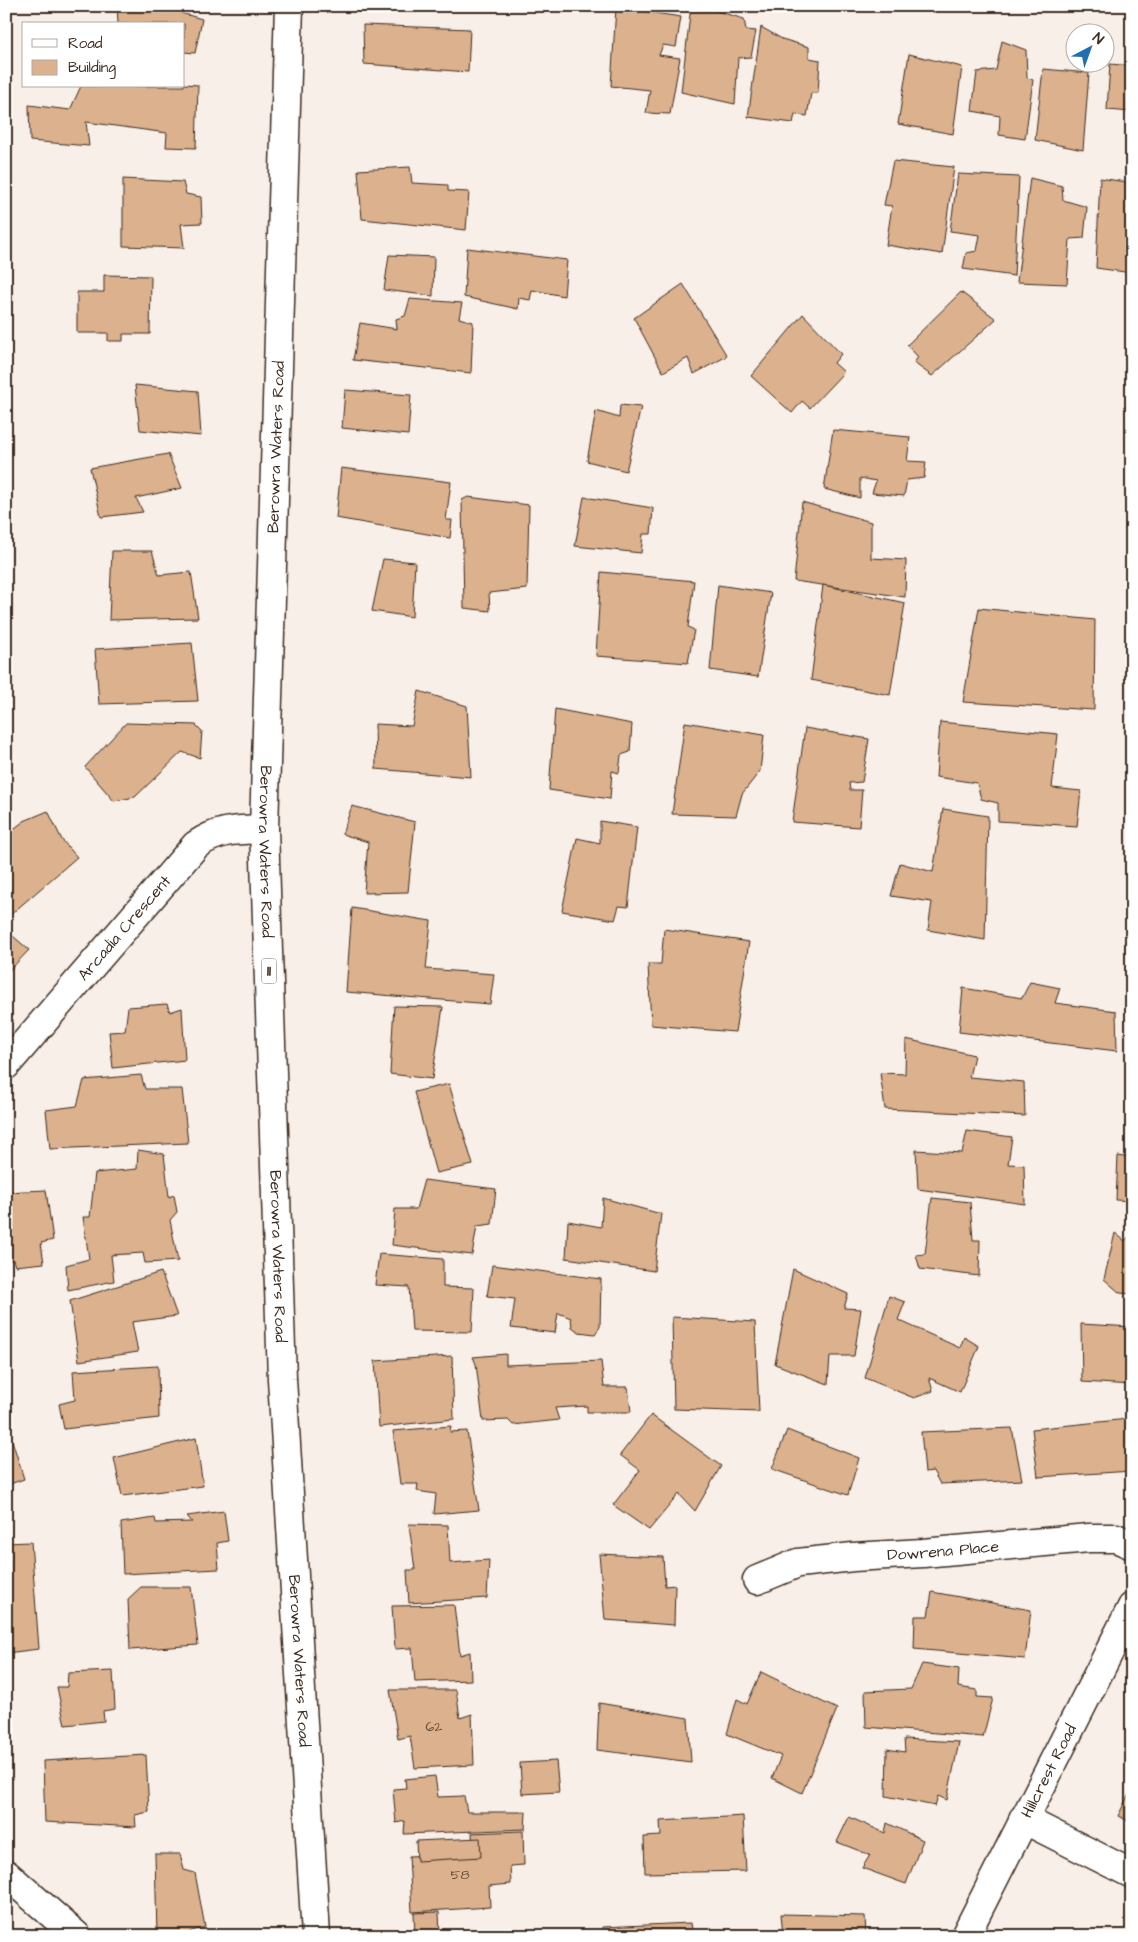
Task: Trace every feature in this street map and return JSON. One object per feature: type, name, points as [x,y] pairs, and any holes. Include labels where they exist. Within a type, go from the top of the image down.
[{"type":"main road","name":"Berowra Waters Road","points":[[289,6],[264,829],[282,1379],[316,1936]]},
{"type":"main road","name":"Arcadia Crescent","points":[[6,1065],[196,845],[208,837],[222,832],[264,829]]},
{"type":"main road","name":"Dowrena Place","points":[[757,1580],[798,1563],[853,1557],[923,1553],[1089,1538],[1116,1538],[1132,1546]]},
{"type":"main road","name":"Hillcrest Road","points":[[965,1936],[1132,1607]]},
{"type":"main road","points":[[1023,1820],[1132,1874]]},
{"type":"main road","points":[[6,1874],[77,1936]]},
{"type":"building","points":[[117,6],[136,6],[166,12],[166,6],[188,6],[181,13],[202,19],[195,53],[185,52],[185,22],[118,22]]},
{"type":"building","points":[[377,6],[432,6],[431,11]]},
{"type":"building","points":[[542,6],[571,6],[570,10]]},
{"type":"building","points":[[691,6],[700,6],[744,19],[746,30],[756,31],[751,57],[738,58],[735,104],[681,92]]},
{"type":"building","points":[[616,7],[681,17],[676,47],[663,45],[659,55],[680,58],[670,114],[646,113],[650,90],[611,86]]},
{"type":"building","points":[[363,25],[470,29],[468,72],[364,64]]},
{"type":"building","points":[[761,27],[782,39],[809,47],[809,58],[820,60],[818,93],[811,93],[807,116],[795,114],[793,123],[748,117]]},
{"type":"building","points":[[1002,41],[1026,50],[1027,78],[1033,80],[1025,139],[999,135],[1000,116],[972,111],[977,72],[996,70]]},
{"type":"building","points":[[909,54],[962,67],[953,134],[898,124]]},
{"type":"building","points":[[1116,65],[1132,66],[1132,112],[1107,110],[1109,72],[1116,72]]},
{"type":"building","points":[[1043,69],[1089,73],[1083,150],[1035,140]]},
{"type":"building","points":[[185,84],[198,85],[196,148],[166,147],[167,133],[86,122],[89,146],[30,141],[29,105],[70,110],[80,88],[185,88]]},
{"type":"building","points":[[893,161],[954,167],[942,254],[886,245],[892,206],[884,205]]},
{"type":"building","points":[[410,167],[412,183],[448,185],[448,191],[469,192],[466,230],[362,219],[358,170]]},
{"type":"building","points":[[958,174],[1019,177],[1014,276],[963,269],[966,253],[977,251],[980,235],[950,231]]},
{"type":"building","points":[[1030,178],[1062,186],[1063,200],[1087,207],[1084,238],[1070,239],[1067,284],[1017,282]]},
{"type":"building","points":[[1100,178],[1132,183],[1132,273],[1096,268]]},
{"type":"building","points":[[123,179],[183,182],[186,194],[201,197],[202,223],[181,224],[184,248],[123,246]]},
{"type":"building","points":[[467,248],[567,260],[564,296],[532,290],[530,300],[519,298],[518,309],[464,297]]},
{"type":"building","points":[[389,255],[434,257],[433,296],[384,290]]},
{"type":"building","points":[[104,275],[151,276],[150,334],[123,334],[123,341],[108,341],[108,333],[77,333],[77,292],[104,292]]},
{"type":"building","points":[[683,284],[727,356],[694,374],[688,358],[663,372],[634,318]]},
{"type":"building","points":[[961,292],[996,319],[932,376],[914,363],[918,357],[907,345]]},
{"type":"building","points":[[410,299],[462,303],[459,318],[473,322],[471,373],[353,360],[360,323],[397,329],[396,319],[405,316]]},
{"type":"building","points":[[803,314],[841,354],[834,363],[844,372],[810,408],[802,401],[792,413],[751,376]]},
{"type":"building","points":[[135,385],[198,391],[201,436],[140,430]]},
{"type":"building","points":[[345,390],[411,395],[408,435],[342,428]]},
{"type":"building","points":[[620,405],[641,407],[626,471],[587,461],[596,411],[619,418]]},
{"type":"building","points":[[833,430],[910,437],[907,461],[926,462],[924,478],[907,480],[904,496],[872,493],[876,481],[860,478],[860,498],[824,489]]},
{"type":"building","points":[[168,454],[182,488],[136,498],[143,512],[101,517],[90,468]]},
{"type":"building","points":[[341,468],[451,482],[446,520],[452,520],[450,538],[336,518]]},
{"type":"building","points":[[468,497],[529,505],[527,589],[489,593],[490,611],[464,608],[462,500]]},
{"type":"building","points":[[584,497],[653,508],[651,534],[643,534],[641,553],[575,546]]},
{"type":"building","points":[[802,502],[871,522],[871,558],[906,560],[905,597],[794,581]]},
{"type":"building","points":[[112,551],[152,551],[159,575],[191,572],[198,618],[109,620]]},
{"type":"building","points":[[383,559],[415,562],[412,617],[372,611]]},
{"type":"building","points":[[601,572],[694,581],[688,627],[694,630],[688,663],[596,656]]},
{"type":"building","points":[[718,585],[771,593],[758,677],[710,670]]},
{"type":"building","points":[[823,585],[905,603],[890,695],[811,680]]},
{"type":"building","points":[[979,608],[1095,620],[1094,710],[963,702]]},
{"type":"building","points":[[192,643],[198,701],[99,704],[95,649]]},
{"type":"building","points":[[419,691],[467,706],[471,777],[376,769],[375,724],[412,726]]},
{"type":"building","points":[[555,709],[632,724],[630,752],[621,755],[619,773],[612,771],[610,799],[549,790]]},
{"type":"building","points":[[685,722],[764,735],[760,771],[742,794],[736,816],[672,814]]},
{"type":"building","points":[[940,722],[1058,734],[1052,788],[1081,791],[1077,826],[998,821],[998,803],[981,799],[977,783],[936,777]]},
{"type":"building","points":[[126,723],[196,725],[202,731],[200,758],[182,752],[135,797],[114,801],[85,767]]},
{"type":"building","points":[[805,728],[869,739],[862,782],[849,783],[850,790],[862,790],[859,827],[792,822]]},
{"type":"building","points":[[352,806],[415,822],[408,892],[364,893],[368,842],[342,834]]},
{"type":"building","points":[[943,809],[988,816],[985,940],[928,930],[932,902],[891,896],[900,863],[933,872]]},
{"type":"building","points":[[48,811],[62,840],[77,857],[9,916],[6,913],[6,835],[24,821]]},
{"type":"building","points":[[600,821],[637,827],[628,907],[619,906],[615,920],[562,911],[577,838],[600,843]]},
{"type":"building","points":[[352,908],[431,921],[426,969],[494,974],[490,1004],[346,992]]},
{"type":"building","points":[[664,929],[749,942],[735,1032],[651,1025],[648,964],[661,964]]},
{"type":"building","points":[[6,930],[29,950],[6,974]]},
{"type":"building","points":[[1030,982],[1060,988],[1055,1003],[1116,1011],[1117,1051],[959,1032],[963,988],[1022,998]]},
{"type":"building","points":[[167,1004],[170,1012],[182,1008],[185,1060],[113,1068],[109,1032],[125,1031],[128,1007]]},
{"type":"building","points":[[394,1006],[443,1007],[432,1079],[390,1074]]},
{"type":"building","points":[[906,1039],[974,1055],[969,1077],[1024,1082],[1025,1116],[885,1109],[880,1073],[905,1074]]},
{"type":"building","points":[[141,1075],[145,1089],[182,1089],[188,1143],[50,1149],[46,1110],[77,1106],[84,1080]]},
{"type":"building","points":[[449,1084],[473,1165],[436,1173],[414,1092]]},
{"type":"building","points":[[967,1131],[1012,1137],[1008,1164],[1024,1165],[1025,1204],[918,1189],[916,1150],[962,1153]]},
{"type":"building","points":[[138,1150],[164,1154],[169,1197],[174,1195],[177,1212],[170,1220],[178,1261],[145,1263],[143,1253],[111,1255],[114,1281],[68,1290],[66,1265],[89,1259],[83,1217],[90,1217],[95,1173],[137,1169]]},
{"type":"building","points":[[1118,1156],[1132,1158],[1132,1201],[1116,1200]]},
{"type":"building","points":[[424,1180],[496,1189],[492,1224],[477,1226],[472,1255],[392,1245],[395,1209],[416,1209]]},
{"type":"building","points":[[46,1190],[53,1240],[41,1243],[44,1263],[15,1266],[13,1260],[6,1260],[6,1192]]},
{"type":"building","points":[[603,1198],[661,1214],[654,1271],[566,1258],[568,1221],[601,1227]]},
{"type":"building","points":[[932,1198],[970,1202],[973,1240],[980,1240],[979,1276],[920,1269],[916,1255],[925,1254]]},
{"type":"building","points":[[1115,1233],[1125,1241],[1132,1233],[1132,1294],[1120,1293],[1104,1279]]},
{"type":"building","points":[[379,1254],[443,1259],[443,1287],[474,1288],[472,1332],[412,1331],[409,1287],[375,1285]]},
{"type":"building","points":[[492,1265],[601,1279],[600,1327],[595,1334],[579,1332],[572,1327],[571,1318],[558,1313],[555,1333],[511,1328],[515,1299],[487,1296]]},
{"type":"building","points":[[793,1269],[848,1294],[844,1308],[861,1309],[854,1356],[830,1356],[828,1384],[775,1364]]},
{"type":"building","points":[[161,1272],[177,1316],[132,1322],[138,1352],[79,1361],[70,1301]]},
{"type":"building","points":[[889,1296],[905,1302],[898,1320],[960,1348],[964,1337],[979,1346],[960,1392],[929,1378],[933,1391],[914,1398],[865,1378]]},
{"type":"building","points":[[672,1317],[755,1322],[759,1412],[674,1409]]},
{"type":"building","points":[[1081,1324],[1132,1327],[1132,1385],[1082,1382]]},
{"type":"building","points":[[506,1354],[506,1365],[601,1361],[604,1387],[628,1387],[631,1412],[587,1412],[587,1406],[555,1408],[559,1420],[513,1425],[508,1420],[483,1421],[476,1364],[473,1357]]},
{"type":"building","points":[[452,1356],[454,1419],[379,1427],[375,1361]]},
{"type":"building","points":[[158,1366],[159,1418],[64,1429],[59,1404],[75,1400],[73,1371]]},
{"type":"building","points":[[651,1415],[721,1466],[695,1511],[679,1494],[649,1530],[613,1505],[640,1470],[620,1455]]},
{"type":"building","points":[[1128,1419],[1132,1471],[1038,1477],[1032,1429]]},
{"type":"building","points":[[451,1426],[450,1432],[467,1431],[479,1510],[434,1514],[436,1494],[417,1491],[418,1484],[400,1484],[393,1431]]},
{"type":"building","points":[[1012,1428],[1022,1480],[940,1484],[933,1471],[925,1472],[921,1432]]},
{"type":"building","points":[[787,1430],[859,1458],[848,1495],[772,1469]]},
{"type":"building","points":[[11,1437],[24,1479],[7,1485],[10,1493],[6,1495],[6,1438]]},
{"type":"building","points":[[196,1438],[203,1486],[122,1496],[114,1458]]},
{"type":"building","points":[[224,1511],[228,1541],[217,1543],[219,1569],[123,1574],[121,1523],[155,1518],[156,1523],[192,1522],[187,1516]]},
{"type":"building","points":[[409,1524],[448,1525],[450,1563],[489,1560],[487,1598],[409,1603],[407,1570],[415,1570]]},
{"type":"building","points":[[31,1542],[39,1649],[6,1653],[6,1543]]},
{"type":"building","points":[[599,1554],[663,1557],[665,1586],[675,1585],[674,1625],[605,1620]]},
{"type":"building","points":[[141,1587],[191,1587],[198,1645],[130,1650],[128,1599]]},
{"type":"building","points":[[932,1592],[1031,1610],[1025,1659],[914,1649],[915,1616],[928,1616]]},
{"type":"building","points":[[454,1605],[460,1655],[470,1652],[471,1680],[415,1682],[412,1648],[395,1649],[392,1606]]},
{"type":"building","points":[[922,1664],[959,1669],[958,1687],[977,1690],[977,1697],[993,1698],[983,1737],[866,1727],[865,1691],[911,1689]]},
{"type":"building","points":[[113,1671],[115,1709],[103,1711],[104,1721],[65,1725],[57,1687],[67,1687],[68,1673]]},
{"type":"building","points":[[761,1672],[837,1709],[802,1793],[772,1778],[781,1756],[727,1734],[737,1699],[747,1704]]},
{"type":"building","points":[[390,1690],[456,1690],[460,1718],[472,1714],[474,1765],[415,1768],[410,1736],[398,1739]]},
{"type":"building","points":[[599,1703],[688,1718],[691,1762],[597,1750]]},
{"type":"building","points":[[904,1739],[959,1742],[947,1800],[938,1796],[935,1806],[886,1796],[887,1749],[905,1752]]},
{"type":"building","points":[[146,1755],[149,1812],[135,1815],[136,1827],[45,1822],[43,1761]]},
{"type":"building","points":[[556,1761],[559,1792],[522,1794],[520,1763]]},
{"type":"building","points":[[435,1776],[438,1797],[464,1796],[467,1812],[526,1812],[525,1829],[404,1834],[405,1821],[396,1823],[393,1789],[406,1788],[405,1779]]},
{"type":"building","points":[[1132,1788],[1132,1823],[1118,1816]]},
{"type":"building","points":[[743,1816],[746,1871],[645,1873],[644,1837],[661,1836],[660,1821]]},
{"type":"building","points":[[849,1817],[885,1833],[887,1823],[923,1840],[906,1884],[862,1868],[870,1855],[837,1842]]},
{"type":"building","points":[[523,1831],[524,1865],[510,1866],[511,1884],[489,1886],[490,1907],[412,1912],[409,1856],[473,1853],[472,1833]]},
{"type":"building","points":[[480,1838],[481,1857],[417,1861],[416,1841]]},
{"type":"building","points":[[155,1854],[180,1854],[184,1870],[195,1873],[205,1927],[189,1932],[189,1936],[157,1935]]},
{"type":"building","points":[[439,1912],[440,1936],[415,1936],[414,1913]]},
{"type":"building","points":[[781,1914],[865,1916],[866,1936],[783,1936]]},
{"type":"building","points":[[691,1923],[693,1936],[602,1936],[602,1927]]},
{"type":"building","points":[[489,1929],[490,1936],[433,1936],[433,1933]]}]
